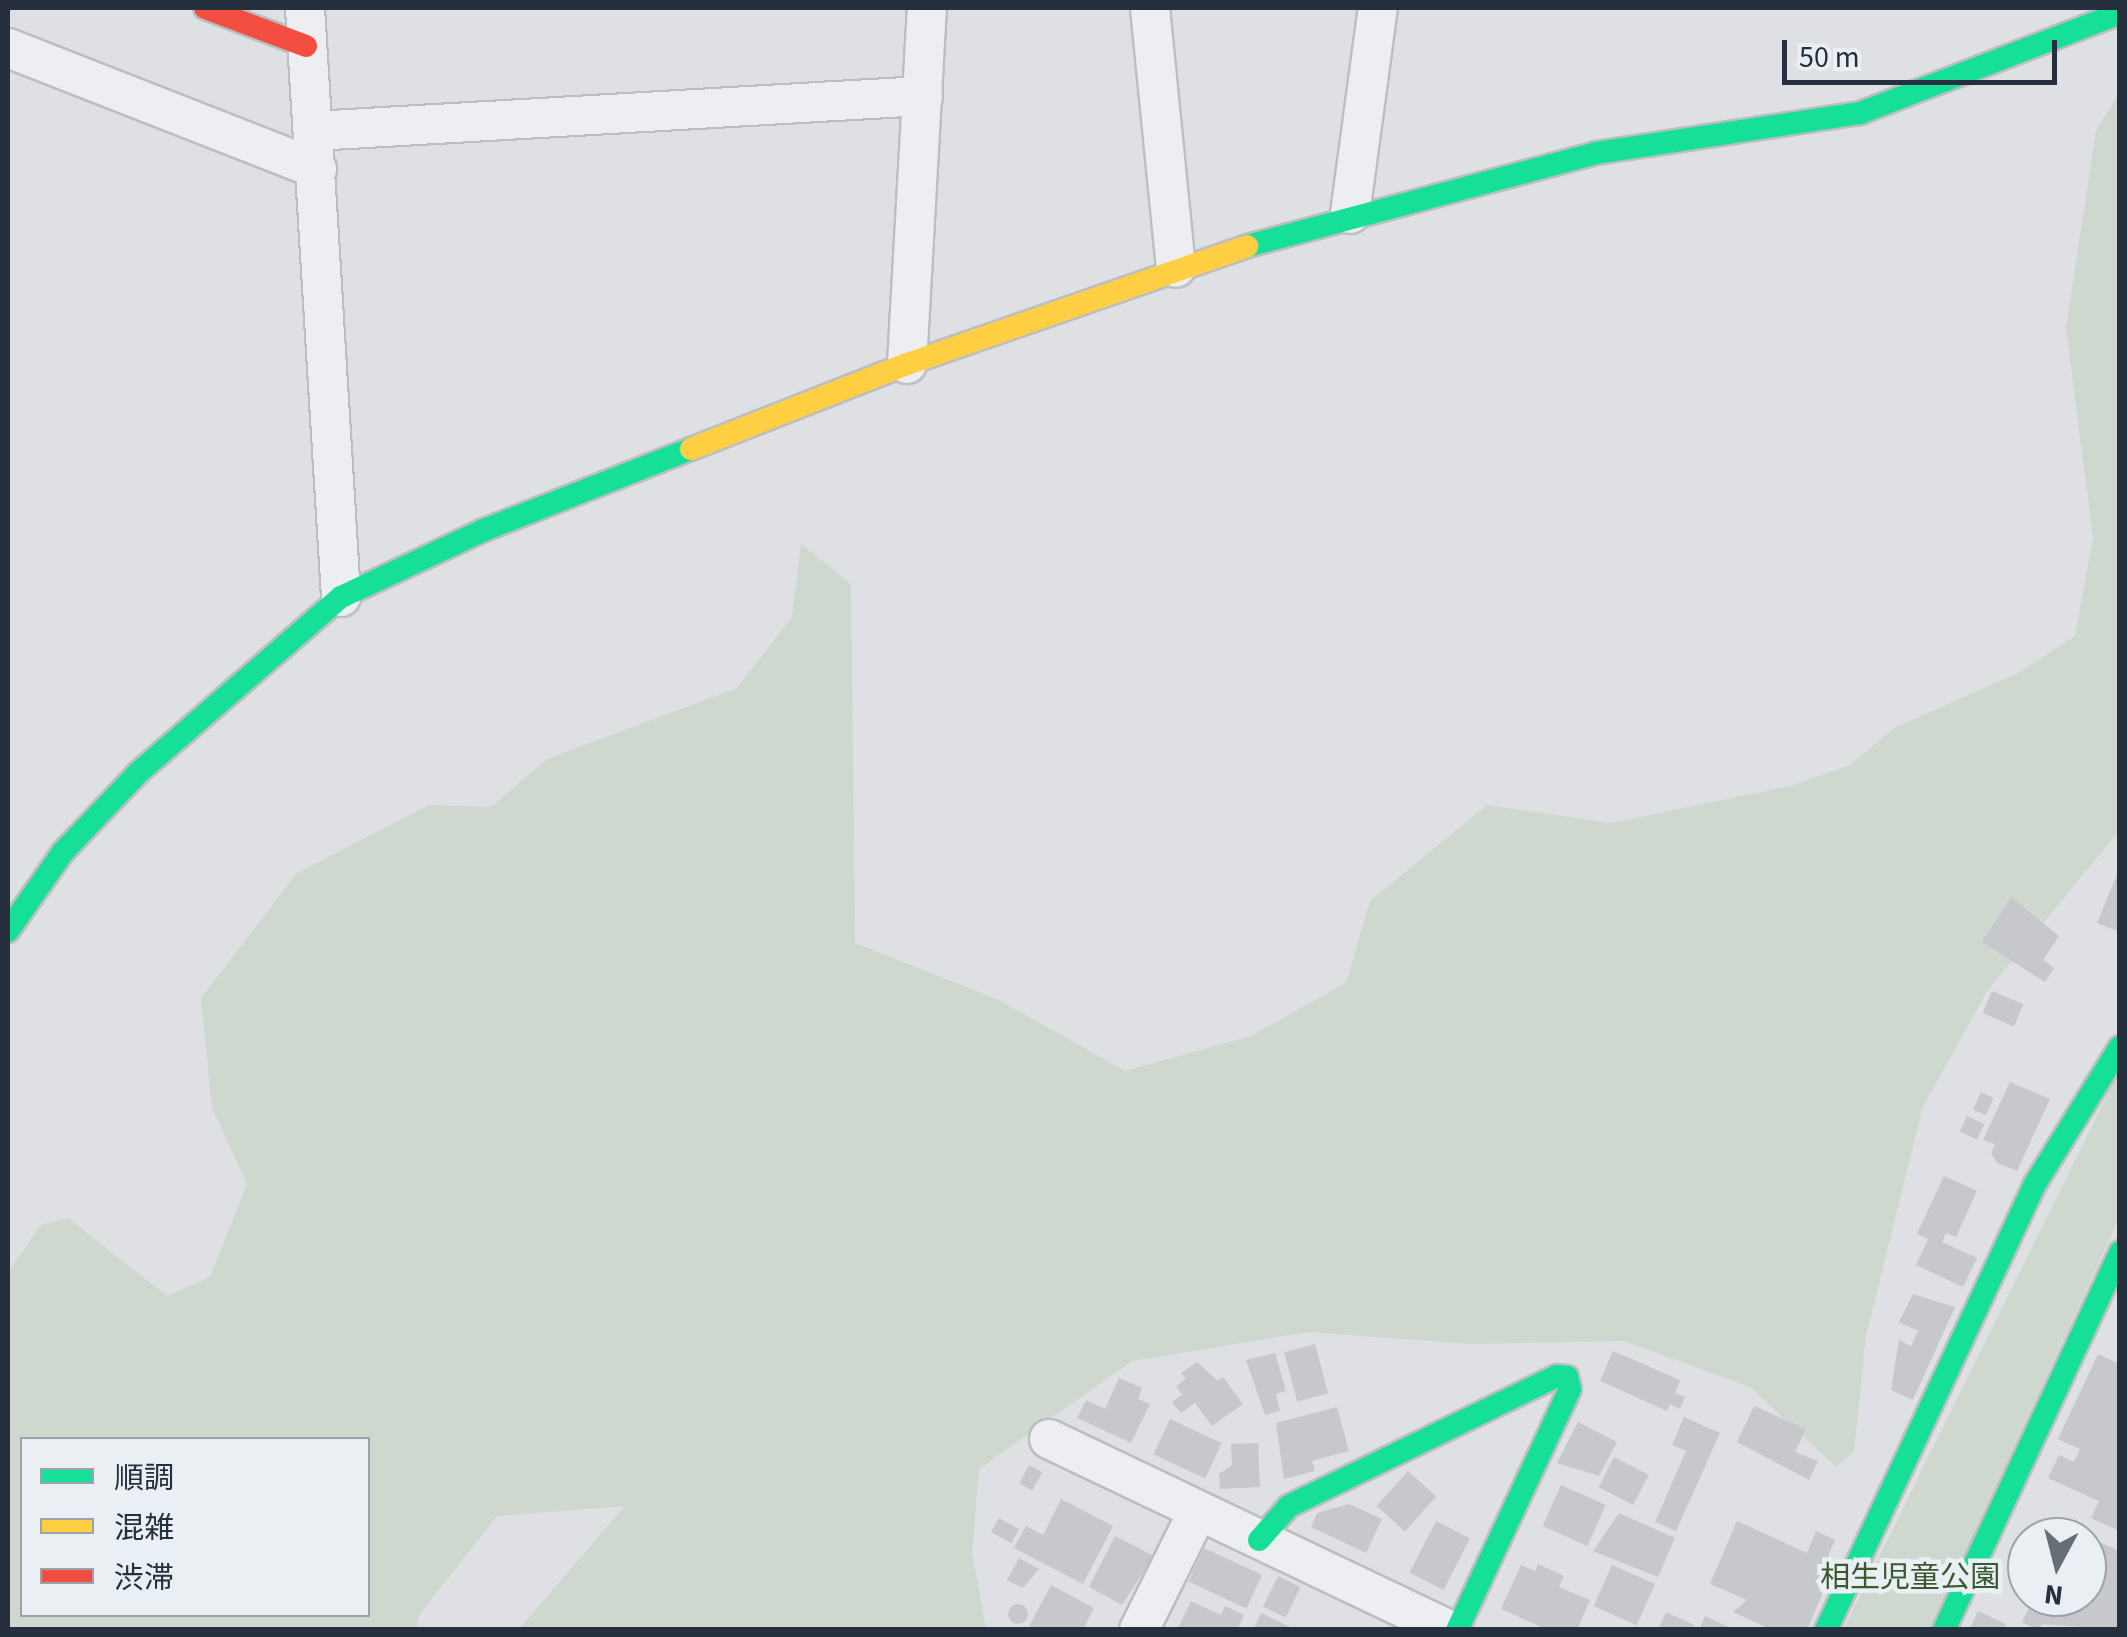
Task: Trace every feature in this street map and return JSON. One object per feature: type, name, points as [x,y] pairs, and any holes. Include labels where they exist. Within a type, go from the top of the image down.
[{"type":"street","points":[[205,8],[306,46]]},
{"type":"street","points":[[305,8],[341,597]]},
{"type":"street","points":[[908,364],[927,8]]},
{"type":"street","points":[[1150,8],[1176,268]]},
{"type":"street","points":[[1350,214],[1378,8]]},
{"type":"street","points":[[8,931],[63,852],[139,772],[341,597],[484,530],[908,364],[1176,268],[1350,214],[1596,153],[1860,113],[2120,13]]},
{"type":"street","points":[[8,48],[317,170]]},
{"type":"street","points":[[314,131],[922,96]]},
{"type":"street","points":[[1826,1630],[2035,1184],[2120,1046]]},
{"type":"street","points":[[1944,1630],[2120,1252]]},
{"type":"street","points":[[1050,1439],[1198,1512],[1258,1540],[1454,1630],[1570,1390],[1567,1378],[1556,1376],[1290,1506],[1258,1540]]},
{"type":"street","points":[[1139,1630],[1198,1512]]},
{"type":"green space","points":[[2119,93],[2119,831],[1987,991],[1923,1107],[1866,1336],[1854,1451],[1836,1467],[1750,1387],[1624,1341],[1470,1344],[1308,1332],[1132,1361],[979,1469],[972,1552],[986,1629],[519,1629],[625,1506],[497,1516],[419,1615],[416,1629],[8,1630],[8,1272],[41,1225],[68,1218],[167,1296],[210,1277],[247,1184],[212,1108],[201,998],[297,873],[429,805],[491,807],[547,759],[737,688],[792,617],[801,544],[851,584],[855,943],[999,1000],[1125,1071],[1251,1036],[1346,983],[1370,901],[1487,805],[1611,823],[1790,786],[1850,765],[1894,728],[2018,673],[2075,636],[2093,538],[2066,328],[2096,131]]},
{"type":"green space","name":"相生児童公園","points":[[2119,1071],[2119,1219],[1930,1629],[1843,1630]]},
{"type":"building","points":[[2120,867],[2120,932],[2097,923]]},
{"type":"building","points":[[2011,897],[2059,936],[2043,960],[2054,968],[2045,982],[1982,942]]},
{"type":"building","points":[[1992,991],[2023,1004],[2014,1026],[1983,1013]]},
{"type":"building","points":[[2010,1082],[2050,1099],[2017,1171],[1997,1163],[1991,1153],[1995,1144],[1983,1140]]},
{"type":"building","points":[[1981,1092],[1994,1098],[1986,1115],[1973,1109]]},
{"type":"building","points":[[1967,1116],[1984,1124],[1977,1139],[1960,1131]]},
{"type":"building","points":[[1944,1176],[1977,1191],[1956,1237],[1946,1233],[1942,1242],[1977,1258],[1963,1287],[1916,1265],[1928,1239],[1917,1234]]},
{"type":"building","points":[[1913,1294],[1955,1307],[1913,1400],[1891,1390],[1899,1340],[1911,1346],[1918,1331],[1899,1322]]},
{"type":"building","points":[[1315,1344],[1328,1393],[1297,1402],[1284,1352]]},
{"type":"building","points":[[1613,1351],[1680,1380],[1675,1393],[1685,1397],[1680,1409],[1670,1404],[1667,1411],[1600,1381]]},
{"type":"building","points":[[1275,1353],[1286,1391],[1276,1394],[1280,1411],[1265,1415],[1246,1360]]},
{"type":"building","points":[[2098,1354],[2120,1364],[2120,1531],[2107,1525],[2107,1517],[2091,1517],[2099,1501],[2048,1478],[2059,1455],[2074,1462],[2080,1449],[2058,1439]]},
{"type":"building","points":[[1197,1362],[1218,1381],[1223,1377],[1243,1404],[1212,1426],[1195,1403],[1181,1413],[1172,1402],[1182,1395],[1176,1386],[1186,1379],[1181,1373]]},
{"type":"building","points":[[1119,1378],[1142,1388],[1138,1399],[1150,1404],[1131,1443],[1077,1418],[1086,1400],[1105,1409]]},
{"type":"building","points":[[1754,1406],[1806,1429],[1795,1452],[1818,1461],[1809,1480],[1737,1442]]},
{"type":"building","points":[[1337,1407],[1349,1451],[1312,1461],[1315,1471],[1284,1479],[1276,1423]]},
{"type":"building","points":[[1684,1417],[1720,1433],[1676,1531],[1655,1522],[1686,1451],[1672,1445]]},
{"type":"building","points":[[1170,1419],[1222,1443],[1205,1478],[1154,1454]]},
{"type":"building","points":[[1578,1422],[1617,1442],[1599,1476],[1557,1463]]},
{"type":"building","points":[[1258,1443],[1260,1487],[1220,1489],[1219,1474],[1232,1465],[1231,1444]]},
{"type":"building","points":[[1614,1457],[1649,1475],[1633,1505],[1599,1487]]},
{"type":"building","points":[[1029,1465],[1042,1472],[1032,1491],[1019,1484]]},
{"type":"building","points":[[1408,1471],[1436,1496],[1405,1531],[1377,1506]]},
{"type":"building","points":[[1561,1485],[1606,1505],[1587,1546],[1543,1526]]},
{"type":"building","points":[[1061,1499],[1113,1526],[1083,1584],[1014,1548],[1026,1526],[1043,1535]]},
{"type":"building","points":[[1349,1504],[1382,1519],[1366,1553],[1311,1527],[1317,1513]]},
{"type":"building","points":[[1619,1513],[1675,1538],[1658,1577],[1593,1551]]},
{"type":"building","points":[[999,1518],[1019,1529],[1011,1543],[991,1532]]},
{"type":"building","points":[[1436,1521],[1470,1538],[1444,1590],[1410,1573]]},
{"type":"building","points":[[1737,1521],[1807,1553],[1816,1531],[1835,1540],[1826,1561],[1835,1565],[1807,1630],[1772,1630],[1733,1612],[1747,1600],[1710,1584]]},
{"type":"building","points":[[1115,1536],[1154,1556],[1122,1605],[1089,1587]]},
{"type":"building","points":[[2107,1545],[2120,1551],[2120,1630],[2042,1624],[2038,1630],[2022,1622],[2024,1617],[2107,1617]]},
{"type":"building","points":[[1204,1548],[1262,1575],[1246,1609],[1188,1582]]},
{"type":"building","points":[[1019,1558],[1039,1569],[1023,1588],[1007,1580]]},
{"type":"building","points":[[1538,1564],[1564,1576],[1559,1587],[1590,1600],[1577,1630],[1548,1630],[1501,1609],[1521,1565],[1535,1571]]},
{"type":"building","points":[[1612,1565],[1655,1584],[1637,1625],[1594,1606]]},
{"type":"building","points":[[1278,1576],[1300,1587],[1286,1618],[1263,1607]]},
{"type":"building","points":[[1051,1585],[1094,1608],[1083,1630],[1027,1630]]},
{"type":"building","points":[[1191,1601],[1221,1615],[1225,1606],[1244,1615],[1237,1630],[1177,1630]]},
{"type":"building","points":[[1018,1604],[1028,1614],[1018,1624],[1008,1614]]},
{"type":"building","points":[[1978,1611],[2006,1624],[2003,1630],[1969,1630]]},
{"type":"building","points":[[1666,1612],[1694,1625],[1693,1630],[1658,1630]]},
{"type":"building","points":[[1261,1613],[1296,1630],[1253,1630]]},
{"type":"building","points":[[1705,1616],[1735,1630],[1699,1630]]},
{"type":"traffic: fast","points":[[1247,246],[1596,153],[1860,113],[2120,13]]},
{"type":"traffic: fast","points":[[8,931],[63,852],[139,772],[341,597],[484,530],[691,449]]},
{"type":"traffic: fast","points":[[1826,1630],[2035,1184],[2120,1047]]},
{"type":"traffic: fast","points":[[1944,1630],[2120,1252]]},
{"type":"traffic: fast","points":[[1259,1540],[1289,1506],[1557,1376],[1567,1377],[1570,1389],[1457,1630]]},
{"type":"traffic: slow","points":[[691,449],[907,364],[1247,246]]},
{"type":"traffic: jam","points":[[205,8],[306,46]]}]
